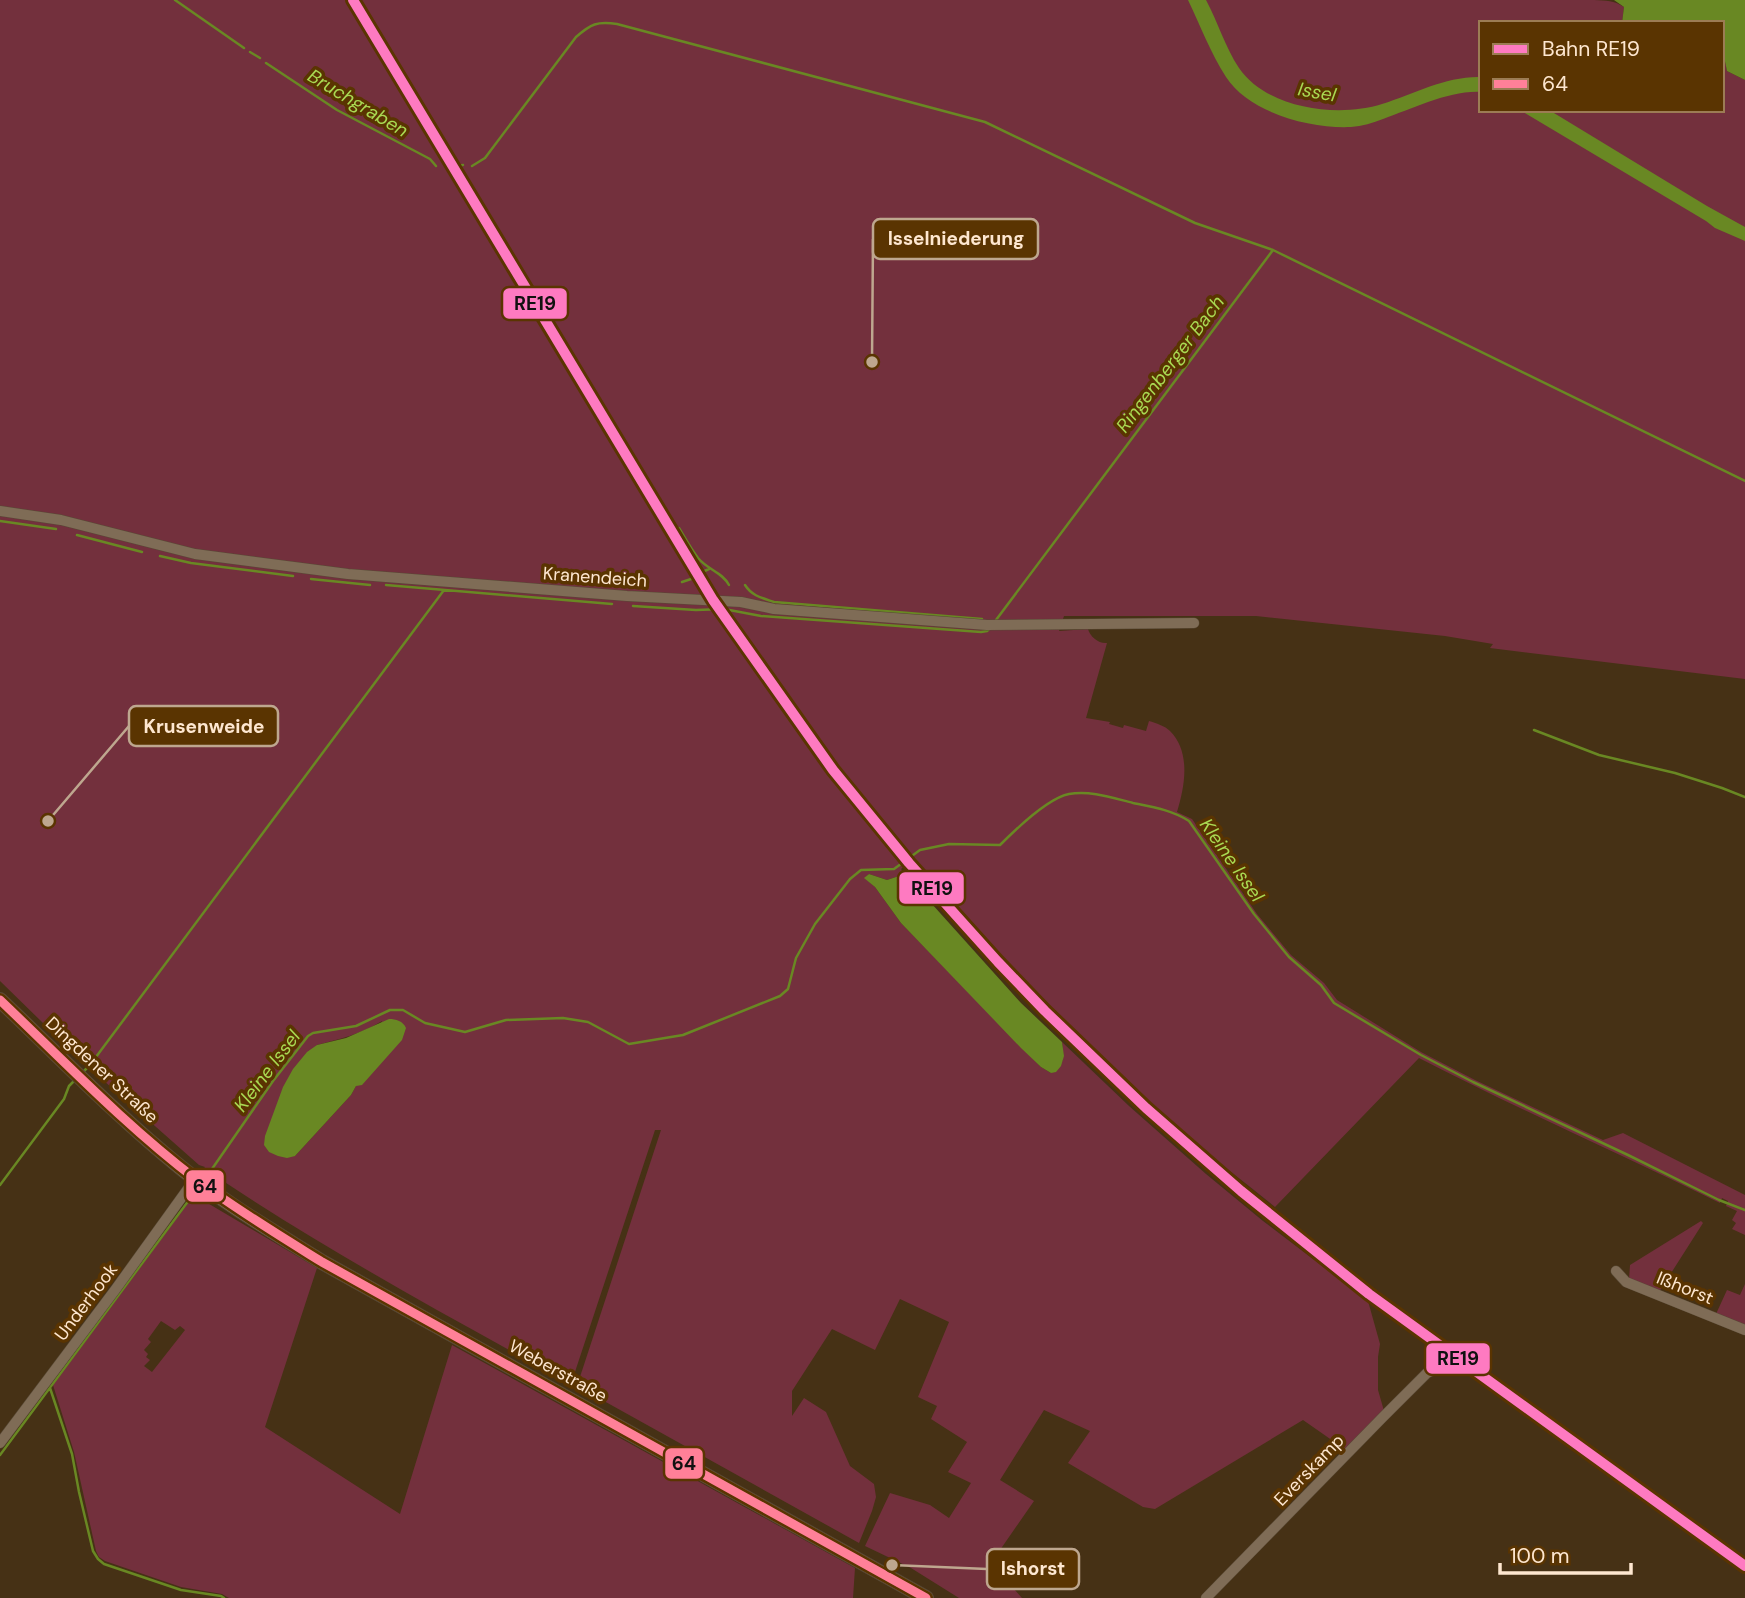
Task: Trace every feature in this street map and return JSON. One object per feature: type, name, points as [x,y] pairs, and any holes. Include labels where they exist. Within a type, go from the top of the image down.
[{"type":"main road","name":"Dingdener Straße","points":[[0,1000],[140,1133],[179,1166]]},
{"type":"main road","name":"Weberstraße","points":[[179,1166],[243,1212],[322,1262],[926,1598]]},
{"type":"street","name":"Kranendeich","points":[[0,511],[61,520],[195,554],[348,574],[627,596],[741,602],[774,609],[993,625],[1194,623]]},
{"type":"street","name":"Underhook","points":[[0,1443],[195,1179]]},
{"type":"street","name":"Ißhorst","points":[[1616,1272],[1626,1282],[1745,1330]]},
{"type":"street","name":"Everskamp","points":[[1206,1598],[1427,1373],[1438,1368]]},
{"type":"shaded area","points":[[0,0],[1594,0],[1613,2],[1624,7],[1622,21],[1479,21],[1479,112],[1724,112],[1724,54],[1727,71],[1745,80],[1745,679],[1490,648],[1493,644],[1445,636],[1256,616],[1064,616],[1059,631],[1088,629],[1095,639],[1107,643],[1086,718],[1146,731],[1149,721],[1170,731],[1177,739],[1184,759],[1184,780],[1177,812],[1192,819],[1257,914],[1291,955],[1324,983],[1337,1000],[1421,1052],[1475,1080],[1603,1140],[1623,1133],[1745,1195],[1745,1235],[1732,1229],[1736,1223],[1732,1220],[1737,1211],[1726,1206],[1728,1201],[1722,1198],[1720,1203],[1419,1058],[1275,1207],[1187,1136],[1080,1037],[914,859],[901,869],[905,874],[887,880],[869,874],[865,878],[875,887],[901,923],[1041,1067],[1051,1073],[1059,1066],[1063,1057],[1062,1042],[1206,1174],[1368,1301],[1380,1344],[1378,1390],[1384,1411],[1346,1450],[1303,1420],[1155,1509],[1143,1507],[1068,1463],[1090,1431],[1044,1410],[1000,1480],[1034,1501],[991,1563],[1022,1598],[959,1598],[911,1568],[865,1546],[890,1493],[930,1505],[949,1518],[971,1483],[948,1472],[967,1442],[931,1419],[937,1406],[918,1397],[949,1322],[900,1299],[875,1350],[832,1329],[792,1391],[792,1416],[804,1398],[826,1412],[850,1466],[874,1484],[876,1497],[859,1543],[577,1386],[661,1130],[655,1130],[571,1384],[347,1258],[217,1177],[214,1170],[210,1169],[206,1174],[202,1171],[205,1167],[199,1165],[86,1065],[0,981]],"holes":[[[382,1021],[351,1095],[295,1156],[317,1045],[358,1033]]]},
{"type":"shaded area","points":[[1188,0],[1206,0],[1239,68],[1251,82],[1285,101],[1325,110],[1364,108],[1443,82],[1468,77],[1479,77],[1479,92],[1444,97],[1355,127],[1318,125],[1282,116],[1250,100],[1236,90],[1226,77]]},
{"type":"shaded area","points":[[1614,0],[1745,0],[1745,80],[1727,71],[1724,57],[1724,21],[1622,21],[1624,7]]},
{"type":"shaded area","points":[[1523,112],[1552,112],[1745,227],[1745,241],[1715,228]]},
{"type":"shaded area","points":[[869,874],[887,880],[905,874],[1021,1003],[1062,1042],[1064,1056],[1056,1072],[1051,1073],[1041,1067],[1021,1048],[901,923],[875,887],[864,878]]},
{"type":"shaded area","points":[[389,1019],[399,1021],[405,1026],[402,1040],[362,1085],[356,1086],[351,1095],[295,1156],[287,1158],[269,1152],[264,1145],[265,1136],[283,1087],[307,1052],[317,1045],[346,1038]]},
{"type":"shaded area","points":[[194,1195],[317,1268],[265,1427],[400,1514],[452,1345],[855,1568],[853,1598],[229,1598],[222,1594],[181,1587],[99,1557],[74,1452],[53,1385]],"holes":[[[161,1321],[175,1330],[180,1326],[185,1330],[152,1372],[144,1366],[150,1360],[144,1350],[151,1342],[148,1339]]]},
{"type":"shaded area","points":[[1701,1221],[1703,1223],[1659,1292],[1629,1279],[1630,1265]]},
{"type":"shaded area","points":[[1745,1284],[1745,1328],[1716,1314],[1727,1290],[1740,1295]]},
{"type":"waterway","name":"Bruchgraben","points":[[175,0],[244,48]]},
{"type":"waterway","points":[[472,166],[485,158],[576,37],[595,24],[617,24],[985,122],[1195,223],[1273,250],[1745,481]]},
{"type":"waterway","name":"Bruchgraben","points":[[250,52],[260,58]]},
{"type":"waterway","name":"Bruchgraben","points":[[266,63],[337,110],[430,159],[436,166]]},
{"type":"waterway","points":[[456,166],[463,165]]},
{"type":"waterway","name":"Ringenberger Bach","points":[[996,620],[1273,250]]},
{"type":"waterway","name":"Ringenberger Bach","points":[[0,521],[56,529]]},
{"type":"waterway","points":[[679,528],[698,558],[729,585]]},
{"type":"waterway","points":[[77,535],[142,552]]},
{"type":"waterway","points":[[160,556],[191,563],[293,576]]},
{"type":"waterway","points":[[700,573],[709,569]]},
{"type":"waterway","points":[[311,579],[370,585]]},
{"type":"waterway","points":[[682,582],[691,579]]},
{"type":"waterway","name":"Ringenberger Bach","points":[[386,585],[612,604]]},
{"type":"waterway","points":[[745,585],[754,594],[774,602],[982,619]]},
{"type":"waterway","points":[[83,1072],[444,590]]},
{"type":"waterway","name":"Ringenberger Bach","points":[[633,606],[724,609],[761,616],[981,632],[990,628]]},
{"type":"waterway","points":[[1534,730],[1599,755],[1675,773],[1745,797]]},
{"type":"waterway","name":"Kleine Issel","points":[[212,1169],[273,1081],[313,1033],[356,1026],[390,1010],[403,1010],[425,1023],[465,1032],[506,1020],[563,1018],[588,1022],[629,1044],[683,1035],[780,996],[788,989],[796,958],[815,924],[850,879],[861,870],[894,869],[920,850],[949,844],[1000,845],[1052,801],[1069,794],[1085,793],[1162,809],[1189,821],[1254,914],[1289,957],[1321,985],[1334,1003],[1421,1055],[1473,1082],[1745,1210]]},
{"type":"waterway","points":[[0,1185],[76,1079]]},
{"type":"waterway","name":"Kleine Issel","points":[[0,1455],[195,1192]]},
{"type":"waterway","points":[[50,1388],[72,1454],[93,1551],[98,1559],[104,1564],[181,1590],[224,1598]]},
{"type":"rail line","name":"RE19","points":[[353,0],[713,600],[833,770],[909,863],[1045,1011],[1146,1108],[1241,1191],[1369,1294],[1745,1566]]},
{"type":"transit line","name":"64","points":[[0,1000],[145,1138],[228,1202],[322,1262],[926,1598]]},
{"type":"place","name":"Isselniederung","points":[[872,362]]},
{"type":"place","name":"Krusenweide","points":[[48,821]]},
{"type":"place","name":"Ishorst","points":[[892,1565]]},
{"type":"water label","name":"Issel","points":[[1317,92]]}]
